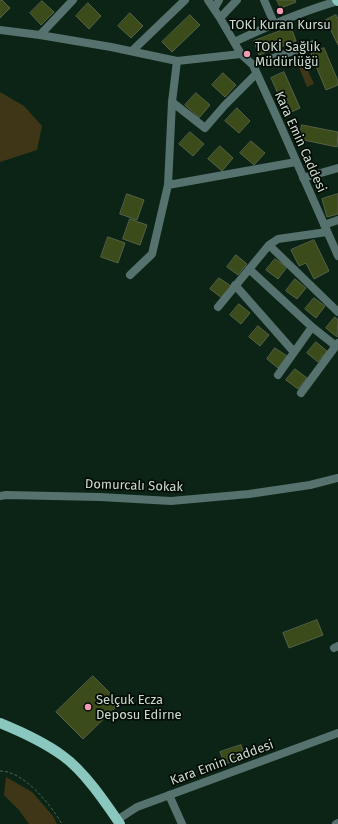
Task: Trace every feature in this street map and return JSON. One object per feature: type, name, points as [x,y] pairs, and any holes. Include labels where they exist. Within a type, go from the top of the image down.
[{"type":"main road","points":[[0,723],[24,733],[64,756],[99,794],[118,822]]},
{"type":"street","points":[[40,35],[73,0]]},
{"type":"street","points":[[132,51],[185,0]]},
{"type":"street","name":"Kara Emin Caddesi","points":[[208,0],[241,54],[253,65],[338,256]]},
{"type":"street","points":[[214,8],[219,0]]},
{"type":"street","points":[[220,18],[237,0]]},
{"type":"street","points":[[264,0],[274,23]]},
{"type":"street","points":[[307,0],[311,9]]},
{"type":"street","points":[[234,42],[274,23],[311,9],[338,1]]},
{"type":"street","points":[[0,30],[40,35],[132,51],[177,62],[241,54]]},
{"type":"street","points":[[253,65],[314,44]]},
{"type":"street","points":[[130,275],[152,254],[168,185],[172,102],[177,62]]},
{"type":"street","points":[[172,102],[205,128],[225,105],[256,74]]},
{"type":"street","points":[[168,185],[296,162]]},
{"type":"street","points":[[303,178],[338,168]]},
{"type":"street","points":[[218,307],[269,245],[278,239],[326,229],[338,220]]},
{"type":"street","points":[[269,245],[338,312]]},
{"type":"street","points":[[249,269],[312,327],[337,345],[301,393]]},
{"type":"street","points":[[235,285],[294,352]]},
{"type":"street","points":[[278,375],[312,327]]},
{"type":"street","name":"Domurcalı Sokak","points":[[0,496],[100,497],[171,501],[249,494],[310,485],[338,478]]},
{"type":"street","name":"Kara Emin Caddesi","points":[[118,822],[137,807],[338,733]]},
{"type":"street","points":[[170,795],[182,824]]},
{"type":"path","points":[[0,771],[9,772],[27,782],[56,812],[62,824]]},
{"type":"shaded area","points":[[304,62],[314,84],[307,87],[298,65]]},
{"type":"shaded area","points":[[0,92],[24,106],[42,126],[37,150],[0,162]]},
{"type":"shaded area","points":[[6,777],[32,792],[53,816],[57,824],[29,824],[19,810],[4,795]]},
{"type":"building","points":[[0,0],[2,0],[10,8],[0,18]]},
{"type":"building","points":[[277,0],[295,0],[296,2],[281,8]]},
{"type":"building","points":[[42,1],[54,12],[41,25],[30,13]]},
{"type":"building","points":[[88,3],[101,16],[89,29],[76,16]]},
{"type":"building","points":[[130,13],[143,26],[131,38],[118,26]]},
{"type":"building","points":[[190,15],[200,25],[172,52],[162,42]]},
{"type":"building","points":[[336,15],[338,19],[338,45],[326,20]]},
{"type":"building","points":[[291,27],[296,41],[259,55],[254,41]]},
{"type":"building","points":[[324,48],[338,81],[338,85],[326,90],[311,54]]},
{"type":"building","points":[[284,72],[300,108],[287,114],[271,78]]},
{"type":"building","points":[[223,73],[236,85],[225,97],[212,85]]},
{"type":"building","points":[[196,93],[210,105],[199,118],[185,105]]},
{"type":"building","points":[[237,108],[250,121],[239,133],[225,121]]},
{"type":"building","points":[[302,125],[338,132],[337,147],[299,139]]},
{"type":"building","points":[[190,132],[204,144],[193,156],[179,144]]},
{"type":"building","points":[[251,141],[265,153],[254,165],[240,153]]},
{"type":"building","points":[[220,146],[233,158],[222,171],[208,159]]},
{"type":"building","points":[[127,194],[144,200],[137,220],[120,214]]},
{"type":"building","points":[[338,194],[338,214],[327,217],[322,199]]},
{"type":"building","points":[[130,219],[147,225],[140,245],[123,239]]},
{"type":"building","points":[[108,237],[125,243],[118,263],[101,257]]},
{"type":"building","points":[[314,240],[329,271],[314,279],[306,263],[299,266],[291,250]]},
{"type":"building","points":[[236,255],[247,264],[238,275],[227,267]]},
{"type":"building","points":[[275,259],[287,267],[278,279],[266,270]]},
{"type":"building","points":[[219,278],[231,286],[222,298],[210,289]]},
{"type":"building","points":[[295,279],[306,288],[297,299],[286,291]]},
{"type":"building","points":[[314,298],[325,306],[316,318],[305,309]]},
{"type":"building","points":[[239,304],[250,313],[241,324],[230,315]]},
{"type":"building","points":[[335,317],[338,320],[337,337],[326,328]]},
{"type":"building","points":[[258,326],[269,335],[260,346],[249,337]]},
{"type":"building","points":[[316,342],[327,351],[318,362],[307,353]]},
{"type":"building","points":[[275,348],[287,356],[278,368],[267,359]]},
{"type":"building","points":[[295,369],[307,378],[298,389],[286,380]]},
{"type":"building","points":[[317,620],[323,635],[289,648],[283,633]]},
{"type":"building","name":"Selçuk Ecza Deposu Edirne","points":[[93,676],[120,703],[83,739],[56,712]]},
{"type":"building","points":[[241,745],[245,757],[225,764],[220,752]]},
{"type":"place","name":"TOKİ Kuran Kursu","points":[[280,11]]},
{"type":"place","name":"TOKİ Sağlık Müdürlüğü","points":[[247,54]]},
{"type":"place","name":"Selçuk Ecza Deposu Edirne","points":[[88,707]]}]
